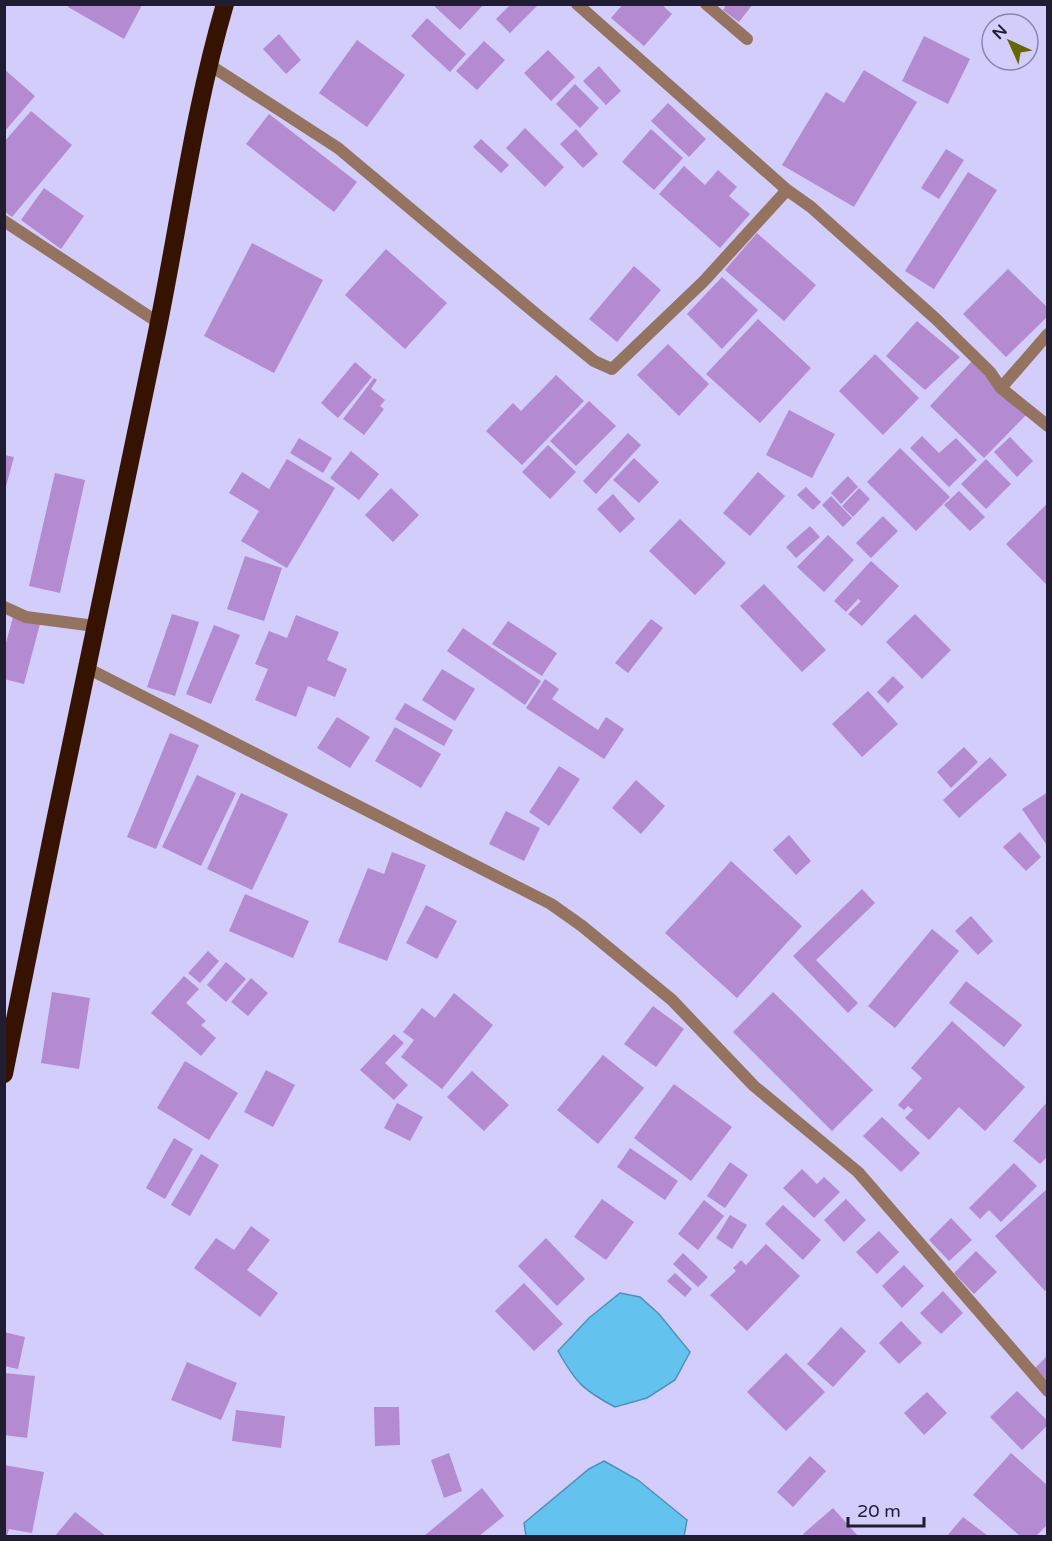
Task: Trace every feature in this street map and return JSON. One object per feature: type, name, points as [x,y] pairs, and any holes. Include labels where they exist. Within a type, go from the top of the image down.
[{"type":"highway","points":[[4,1074],[85,667],[159,323],[208,64],[225,4]]},
{"type":"street","points":[[577,4],[787,190],[812,207],[936,319],[990,372],[1001,388],[1047,426]]},
{"type":"street","points":[[706,4],[747,39]]},
{"type":"street","points":[[208,64],[338,148],[594,361],[612,369],[704,281],[787,190]]},
{"type":"street","points":[[4,221],[159,323]]},
{"type":"street","points":[[1001,388],[1047,334]]},
{"type":"street","points":[[4,607],[26,617],[95,626]]},
{"type":"street","points":[[85,667],[551,904],[582,926],[672,1000],[754,1086],[858,1172],[1047,1391]]},
{"type":"water","points":[[620,1293],[640,1297],[659,1314],[690,1352],[675,1380],[647,1398],[615,1407],[581,1385],[558,1351],[589,1318]]},
{"type":"water","points":[[604,1461],[638,1480],[687,1520],[684,1536],[526,1536],[524,1523],[589,1469]]},
{"type":"building","points":[[69,4],[142,5],[124,39],[68,7]]},
{"type":"building","points":[[432,4],[484,4],[460,30]]},
{"type":"building","points":[[511,4],[539,4],[510,33],[496,19]]},
{"type":"building","points":[[623,4],[661,4],[672,14],[644,46],[611,18]]},
{"type":"building","points":[[727,4],[753,4],[739,22],[723,10]]},
{"type":"building","points":[[427,18],[466,54],[450,72],[411,36]]},
{"type":"building","points":[[279,34],[301,60],[286,74],[263,49]]},
{"type":"building","points":[[924,36],[970,59],[948,104],[902,81]]},
{"type":"building","points":[[357,40],[405,75],[367,127],[319,93]]},
{"type":"building","points":[[484,41],[505,60],[477,90],[456,71]]},
{"type":"building","points":[[548,50],[575,77],[551,101],[524,73]]},
{"type":"building","points":[[599,66],[621,91],[606,105],[583,81]]},
{"type":"building","points":[[4,69],[35,96],[4,132]]},
{"type":"building","points":[[864,70],[917,102],[854,207],[782,165],[826,92],[844,103]]},
{"type":"building","points":[[575,84],[599,108],[580,128],[556,104]]},
{"type":"building","points":[[668,103],[706,139],[689,157],[651,121]]},
{"type":"building","points":[[31,111],[72,145],[12,217],[4,211],[4,142]]},
{"type":"building","points":[[269,114],[357,182],[334,212],[246,144]]},
{"type":"building","points":[[525,128],[564,167],[545,187],[506,148]]},
{"type":"building","points":[[576,129],[598,154],[583,168],[560,144]]},
{"type":"building","points":[[651,129],[683,158],[654,190],[622,162]]},
{"type":"building","points":[[481,139],[509,165],[501,173],[473,147]]},
{"type":"building","points":[[946,149],[964,160],[939,199],[921,188]]},
{"type":"building","points":[[684,166],[705,185],[718,170],[737,187],[729,196],[750,214],[720,248],[659,194]]},
{"type":"building","points":[[968,172],[997,190],[934,289],[905,271]]},
{"type":"building","points":[[44,188],[84,216],[61,249],[21,220]]},
{"type":"building","points":[[757,233],[816,285],[784,321],[725,270]]},
{"type":"building","points":[[252,243],[323,280],[274,373],[204,336]]},
{"type":"building","points":[[386,249],[447,303],[405,349],[345,295]]},
{"type":"building","points":[[634,266],[661,290],[617,342],[589,319]]},
{"type":"building","points":[[1008,269],[1048,308],[1048,316],[1006,357],[963,314]]},
{"type":"building","points":[[722,277],[758,310],[722,349],[687,314]]},
{"type":"building","points":[[758,319],[811,368],[760,423],[706,374]]},
{"type":"building","points":[[917,321],[960,357],[925,390],[886,356]]},
{"type":"building","points":[[668,344],[709,384],[679,416],[637,375]]},
{"type":"building","points":[[875,354],[919,398],[883,435],[839,391]]},
{"type":"building","points":[[972,361],[1028,413],[984,458],[930,406]]},
{"type":"building","points":[[355,362],[372,377],[338,418],[321,403]]},
{"type":"building","points":[[556,375],[584,401],[522,465],[486,431],[513,403],[521,411]]},
{"type":"building","points":[[374,378],[377,380],[371,389],[385,400],[380,406],[384,409],[364,435],[343,419]]},
{"type":"building","points":[[589,401],[616,426],[576,466],[550,441]]},
{"type":"building","points":[[789,410],[835,434],[812,478],[766,455]]},
{"type":"building","points":[[628,433],[641,445],[596,494],[583,481]]},
{"type":"building","points":[[922,436],[939,453],[956,438],[977,460],[949,487],[910,448]]},
{"type":"building","points":[[1010,437],[1033,461],[1017,477],[994,452]]},
{"type":"building","points":[[299,438],[332,458],[323,473],[290,453]]},
{"type":"building","points":[[548,445],[576,472],[550,499],[522,472]]},
{"type":"building","points":[[900,448],[950,497],[916,531],[867,482]]},
{"type":"building","points":[[351,451],[379,474],[359,500],[330,478]]},
{"type":"building","points":[[4,455],[14,457],[5,490],[4,490]]},
{"type":"building","points":[[634,458],[659,482],[639,503],[613,480]]},
{"type":"building","points":[[287,459],[335,488],[287,568],[241,541],[259,511],[229,493],[242,472],[269,489]]},
{"type":"building","points":[[986,459],[1011,484],[986,509],[961,484]]},
{"type":"building","points":[[758,472],[785,496],[750,536],[723,513]]},
{"type":"building","points":[[55,473],[85,480],[60,593],[29,586]]},
{"type":"building","points":[[848,476],[858,487],[841,504],[831,493]]},
{"type":"building","points":[[806,487],[821,502],[813,510],[797,495]]},
{"type":"building","points":[[391,488],[419,515],[393,542],[365,515]]},
{"type":"building","points":[[859,488],[870,499],[853,517],[842,506]]},
{"type":"building","points":[[959,491],[985,517],[970,531],[944,505]]},
{"type":"building","points":[[613,494],[635,519],[620,533],[597,509]]},
{"type":"building","points":[[831,496],[852,518],[843,527],[822,505]]},
{"type":"building","points":[[1048,503],[1048,586],[1006,544]]},
{"type":"building","points":[[883,516],[898,531],[871,558],[856,543]]},
{"type":"building","points":[[680,519],[726,563],[695,595],[649,551]]},
{"type":"building","points":[[810,526],[820,537],[796,558],[786,547]]},
{"type":"building","points":[[828,535],[854,560],[824,592],[797,567]]},
{"type":"building","points":[[245,556],[282,568],[264,621],[227,609]]},
{"type":"building","points":[[871,561],[899,586],[862,626],[848,614],[861,601],[858,599],[846,612],[834,601]]},
{"type":"building","points":[[764,584],[826,650],[802,672],[740,606]]},
{"type":"building","points":[[172,614],[199,622],[175,696],[147,687]]},
{"type":"building","points":[[915,614],[951,650],[922,679],[886,642]]},
{"type":"building","points":[[296,615],[339,632],[327,660],[347,669],[335,697],[308,686],[296,717],[255,700],[268,669],[255,664],[269,631],[287,638]]},
{"type":"building","points":[[13,617],[40,624],[24,684],[4,679],[4,650]]},
{"type":"building","points":[[651,619],[663,628],[628,673],[615,663]]},
{"type":"building","points":[[508,621],[557,653],[542,676],[492,644]]},
{"type":"building","points":[[214,625],[240,635],[211,704],[186,694]]},
{"type":"building","points":[[463,628],[541,681],[525,705],[447,651]]},
{"type":"building","points":[[442,669],[475,689],[455,721],[422,700]]},
{"type":"building","points":[[893,676],[904,687],[888,703],[877,692]]},
{"type":"building","points":[[545,679],[559,689],[552,699],[598,730],[606,717],[624,729],[604,759],[526,708]]},
{"type":"building","points":[[868,691],[898,724],[862,757],[832,724]]},
{"type":"building","points":[[405,703],[453,730],[444,746],[395,719]]},
{"type":"building","points":[[337,717],[370,737],[350,768],[317,748]]},
{"type":"building","points":[[395,727],[441,754],[421,788],[375,761]]},
{"type":"building","points":[[170,733],[199,745],[156,849],[127,837]]},
{"type":"building","points":[[964,747],[978,762],[951,788],[937,772]]},
{"type":"building","points":[[990,757],[1007,775],[959,818],[943,800]]},
{"type":"building","points":[[559,766],[580,779],[549,826],[529,812]]},
{"type":"building","points":[[197,775],[236,793],[201,866],[162,847]]},
{"type":"building","points":[[636,780],[665,806],[641,834],[612,808]]},
{"type":"building","points":[[1048,792],[1048,847],[1022,809]]},
{"type":"building","points":[[241,793],[288,814],[252,890],[207,869]]},
{"type":"building","points":[[506,811],[540,828],[524,861],[489,844]]},
{"type":"building","points":[[1020,832],[1041,857],[1026,871],[1003,847]]},
{"type":"building","points":[[789,835],[811,861],[796,875],[773,850]]},
{"type":"building","points":[[392,852],[426,865],[387,961],[338,942],[368,868],[384,874]]},
{"type":"building","points":[[731,861],[802,926],[737,998],[665,933]]},
{"type":"building","points":[[862,889],[875,903],[816,960],[858,1003],[848,1013],[793,956]]},
{"type":"building","points":[[245,894],[309,921],[293,958],[229,931]]},
{"type":"building","points":[[426,905],[457,921],[437,959],[406,943]]},
{"type":"building","points":[[971,916],[993,941],[978,955],[955,931]]},
{"type":"building","points":[[932,929],[959,951],[895,1028],[868,1006]]},
{"type":"building","points":[[208,951],[219,961],[200,983],[188,973]]},
{"type":"building","points":[[226,962],[246,979],[226,1002],[207,985]]},
{"type":"building","points":[[184,976],[199,989],[186,1003],[206,1021],[201,1025],[216,1038],[201,1056],[151,1013]]},
{"type":"building","points":[[251,978],[268,993],[248,1016],[231,1002]]},
{"type":"building","points":[[966,981],[1022,1025],[1004,1047],[949,1003]]},
{"type":"building","points":[[52,992],[90,998],[79,1069],[41,1063]]},
{"type":"building","points":[[773,992],[873,1090],[832,1131],[733,1032]]},
{"type":"building","points":[[454,993],[493,1025],[442,1089],[401,1057],[414,1040],[403,1032],[422,1008],[435,1018]]},
{"type":"building","points":[[653,1006],[684,1029],[656,1067],[624,1044]]},
{"type":"building","points":[[952,1021],[1025,1087],[985,1131],[959,1107],[929,1140],[905,1118],[913,1110],[908,1106],[904,1110],[898,1105],[922,1078],[911,1068]]},
{"type":"building","points":[[394,1034],[404,1043],[385,1063],[408,1085],[394,1100],[360,1070]]},
{"type":"building","points":[[603,1055],[644,1088],[598,1144],[557,1110]]},
{"type":"building","points":[[185,1061],[238,1093],[209,1140],[157,1108]]},
{"type":"building","points":[[266,1070],[295,1085],[273,1127],[244,1112]]},
{"type":"building","points":[[472,1071],[509,1105],[484,1131],[447,1097]]},
{"type":"building","points":[[674,1084],[732,1127],[691,1181],[634,1138]]},
{"type":"building","points":[[1048,1101],[1048,1156],[1040,1164],[1013,1141]]},
{"type":"building","points":[[397,1103],[423,1117],[410,1141],[384,1128]]},
{"type":"building","points":[[882,1117],[920,1153],[901,1172],[863,1136]]},
{"type":"building","points":[[174,1138],[193,1149],[165,1199],[146,1188]]},
{"type":"building","points":[[630,1148],[678,1181],[665,1200],[617,1167]]},
{"type":"building","points":[[201,1154],[219,1165],[190,1216],[171,1205]]},
{"type":"building","points":[[730,1162],[748,1175],[725,1208],[707,1196]]},
{"type":"building","points":[[1014,1163],[1037,1186],[1001,1222],[989,1210],[980,1219],[969,1208]]},
{"type":"building","points":[[802,1169],[817,1184],[824,1177],[840,1192],[814,1218],[783,1188]]},
{"type":"building","points":[[1048,1188],[1048,1288],[1045,1291],[995,1236]]},
{"type":"building","points":[[602,1199],[634,1222],[606,1260],[574,1237]]},
{"type":"building","points":[[846,1199],[866,1220],[844,1242],[824,1220]]},
{"type":"building","points":[[704,1200],[724,1216],[698,1250],[678,1234]]},
{"type":"building","points":[[783,1205],[821,1240],[803,1260],[765,1224]]},
{"type":"building","points":[[730,1215],[747,1225],[732,1249],[716,1238]]},
{"type":"building","points":[[951,1218],[972,1240],[949,1261],[929,1240]]},
{"type":"building","points":[[251,1226],[270,1240],[247,1270],[278,1293],[260,1317],[194,1268],[216,1238],[234,1250]]},
{"type":"building","points":[[879,1231],[899,1252],[877,1274],[856,1252]]},
{"type":"building","points":[[546,1238],[585,1279],[557,1306],[518,1266]]},
{"type":"building","points":[[766,1244],[800,1276],[747,1331],[710,1295],[736,1271],[733,1268],[741,1260],[746,1265]]},
{"type":"building","points":[[976,1251],[997,1272],[974,1294],[954,1273]]},
{"type":"building","points":[[683,1253],[708,1277],[698,1287],[673,1264]]},
{"type":"building","points":[[904,1265],[924,1286],[902,1308],[882,1286]]},
{"type":"building","points":[[675,1273],[692,1289],[685,1297],[667,1281]]},
{"type":"building","points":[[524,1283],[563,1324],[534,1351],[495,1311]]},
{"type":"building","points":[[943,1291],[963,1313],[941,1334],[920,1313]]},
{"type":"building","points":[[901,1321],[922,1343],[899,1364],[879,1343]]},
{"type":"building","points":[[841,1327],[866,1351],[833,1387],[807,1364]]},
{"type":"building","points":[[4,1332],[25,1337],[18,1369],[4,1366]]},
{"type":"building","points":[[786,1353],[825,1392],[786,1431],[747,1392]]},
{"type":"building","points":[[1048,1355],[1048,1381],[1035,1368]]},
{"type":"building","points":[[187,1362],[237,1383],[221,1420],[171,1400]]},
{"type":"building","points":[[4,1373],[35,1376],[27,1438],[4,1435]]},
{"type":"building","points":[[1017,1391],[1048,1421],[1048,1425],[1022,1450],[990,1417]]},
{"type":"building","points":[[927,1392],[947,1413],[924,1435],[904,1413]]},
{"type":"building","points":[[374,1407],[399,1407],[400,1445],[375,1446]]},
{"type":"building","points":[[236,1410],[285,1416],[281,1448],[232,1441]]},
{"type":"building","points":[[449,1453],[462,1491],[444,1498],[431,1460]]},
{"type":"building","points":[[1011,1453],[1048,1486],[1048,1524],[1036,1536],[1020,1536],[973,1495]]},
{"type":"building","points":[[810,1456],[826,1471],[793,1507],[777,1492]]},
{"type":"building","points":[[4,1465],[44,1472],[32,1533],[9,1529],[7,1536],[4,1536]]},
{"type":"building","points":[[482,1488],[504,1516],[479,1536],[424,1536]]},
{"type":"building","points":[[833,1508],[858,1536],[805,1536],[803,1534]]},
{"type":"building","points":[[75,1512],[106,1536],[55,1536]]},
{"type":"building","points":[[963,1517],[988,1536],[947,1536]]}]
